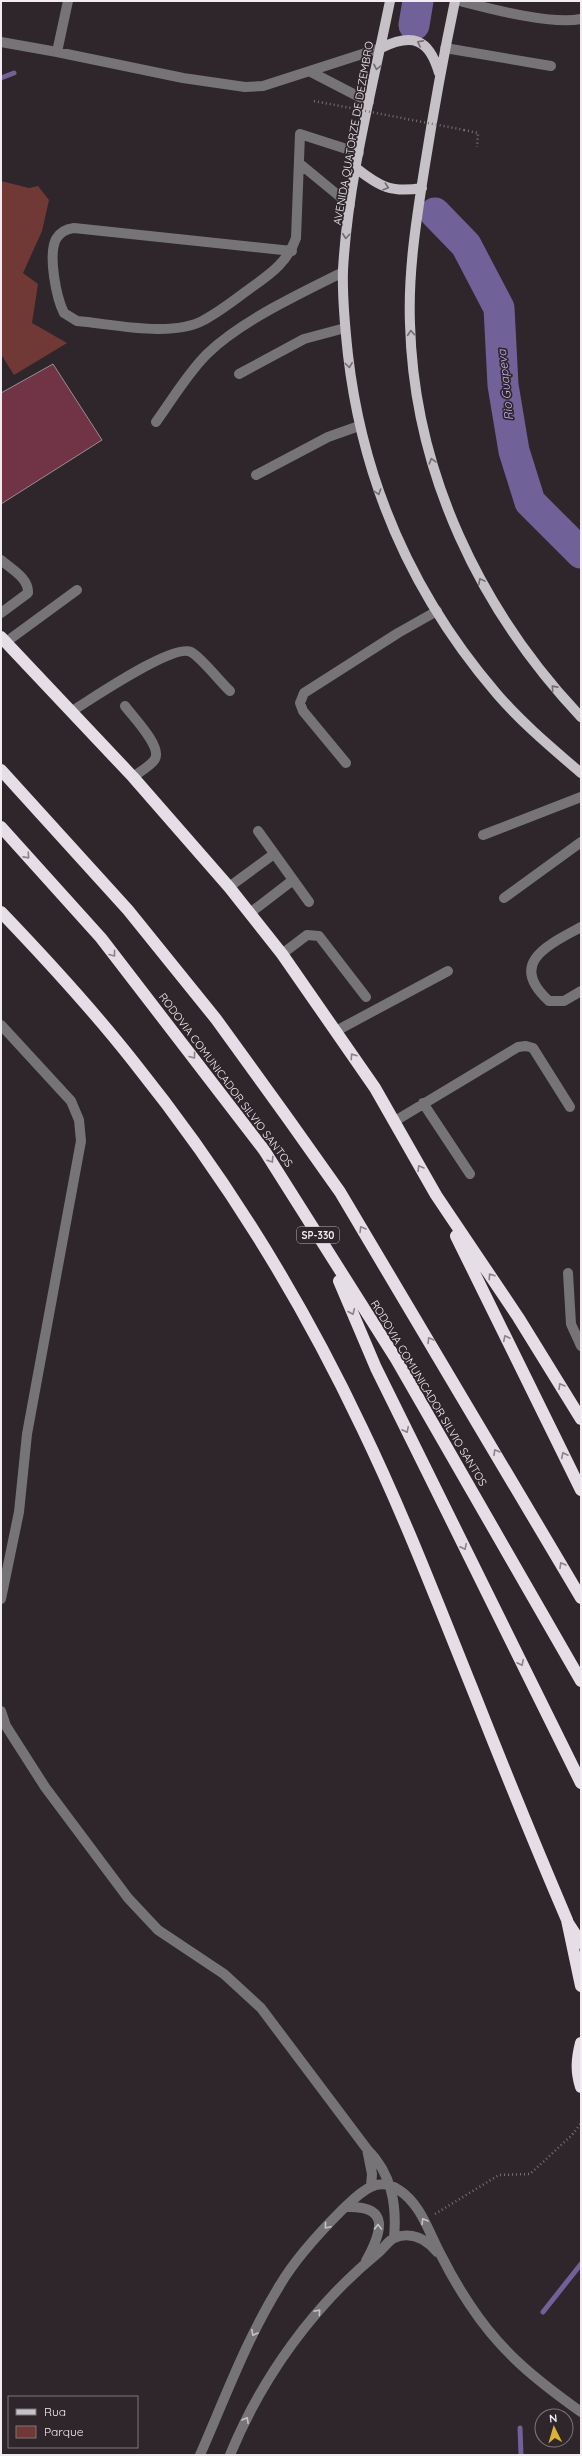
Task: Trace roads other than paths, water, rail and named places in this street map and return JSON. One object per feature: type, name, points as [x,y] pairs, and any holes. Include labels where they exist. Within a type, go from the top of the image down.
[{"type":"highway","points":[[4,639],[133,777],[229,887],[282,954],[336,1031],[395,1120],[436,1195],[581,1490]]},
{"type":"highway","points":[[1,770],[128,910],[216,1019],[340,1192],[581,1598]]},
{"type":"highway","name":"RODOVIA COMUNICADOR SILVIO SANTOS","points":[[1,827],[101,938],[185,1044],[264,1150],[396,1359],[581,1681]]},
{"type":"highway","points":[[1,912],[86,1003],[183,1126],[227,1190],[326,1356],[362,1427],[409,1532],[567,1920],[581,1943]]},
{"type":"highway","points":[[436,1195],[518,1316],[581,1419]]},
{"type":"highway","points":[[327,1250],[376,1368],[581,1784]]},
{"type":"highway","points":[[567,1920],[581,1986]]},
{"type":"highway","points":[[581,2043],[577,2062],[577,2075],[581,2086],[581,2092]]},
{"type":"main road","name":"AVENIDA QUATORZE DE DEZEMBRO","points":[[390,1],[356,168],[350,205],[343,272],[345,328],[352,392],[359,426],[379,495],[397,540],[452,636],[498,694],[581,773]]},
{"type":"main road","points":[[456,1],[440,74],[422,188],[411,271],[410,325],[415,381],[422,420],[437,478],[450,518],[496,609],[526,654],[581,717]]},
{"type":"main road","points":[[381,48],[404,40],[415,40],[424,44],[431,52],[440,74]]},
{"type":"main road","points":[[356,168],[374,182],[388,189],[404,191],[422,188]]},
{"type":"street","points":[[57,52],[68,1]]},
{"type":"street","points":[[460,1],[487,8],[568,22],[581,19]]},
{"type":"street","points":[[1,42],[183,78],[245,88],[283,81],[381,48]]},
{"type":"street","points":[[445,48],[551,66]]},
{"type":"street","points":[[311,72],[369,102]]},
{"type":"street","points":[[292,251],[74,228],[62,233],[55,242],[54,276],[64,313],[77,321],[156,328],[181,327],[204,320],[281,265],[292,251],[296,238],[300,134],[359,153]]},
{"type":"street","points":[[299,163],[350,205]]},
{"type":"street","points":[[156,422],[190,374],[219,343],[281,305],[343,272]]},
{"type":"street","points":[[239,374],[304,339],[345,328]]},
{"type":"street","points":[[256,475],[328,437],[359,426]]},
{"type":"street","points":[[1,560],[26,581],[29,586],[28,593],[1,613]]},
{"type":"street","points":[[4,639],[77,590]]},
{"type":"street","points":[[346,763],[303,711],[300,702],[304,693],[398,633],[437,611]]},
{"type":"street","points":[[72,711],[122,680],[172,652],[181,650],[191,652],[230,692]]},
{"type":"street","points":[[125,706],[154,743],[156,752],[154,760],[133,777]]},
{"type":"street","points":[[483,836],[581,797]]},
{"type":"street","points":[[258,831],[309,902]]},
{"type":"street","points":[[504,898],[581,842]]},
{"type":"street","points":[[229,887],[274,854]]},
{"type":"street","points":[[250,913],[293,880]]},
{"type":"street","points":[[581,927],[539,952],[531,966],[531,973],[534,982],[550,1001],[564,1001],[581,991]]},
{"type":"street","points":[[282,954],[307,935],[319,936],[366,997]]},
{"type":"street","points":[[336,1031],[448,971]]},
{"type":"street","points":[[1,1599],[19,1512],[27,1434],[81,1141],[79,1120],[71,1101],[3,1027]]},
{"type":"street","points":[[395,1120],[518,1047],[526,1046],[533,1048],[570,1107]]},
{"type":"street","points":[[423,1103],[470,1174]]},
{"type":"street","points":[[568,1273],[571,1324],[581,1346]]},
{"type":"street","points":[[1,1711],[6,1726],[45,1787],[128,1898],[158,1930],[224,1974],[261,2008],[367,2149],[377,2159],[389,2185],[396,2212],[394,2238]]},
{"type":"street","points":[[367,2149],[372,2174],[371,2186]]},
{"type":"street","points":[[200,2455],[250,2340],[281,2284],[329,2223],[371,2186],[389,2185],[408,2198],[425,2221],[441,2256],[469,2304],[492,2336],[518,2364],[581,2412]]},
{"type":"street","points":[[346,2207],[367,2208],[378,2218],[379,2233],[365,2263]]},
{"type":"street","points":[[230,2455],[241,2430],[288,2350],[332,2296],[365,2263],[380,2252],[394,2238],[410,2236],[422,2238],[441,2256]]},
{"type":"waterway","name":"Rio Guapeva","points":[[414,25],[418,1]]},
{"type":"waterway","points":[[1,78],[14,73]]},
{"type":"waterway","name":"Rio Guapeva","points":[[435,213],[466,245],[499,308],[503,385],[514,451],[530,502],[581,553]]},
{"type":"waterway","points":[[543,2312],[581,2264]]},
{"type":"waterway","points":[[520,2428],[521,2455]]}]
